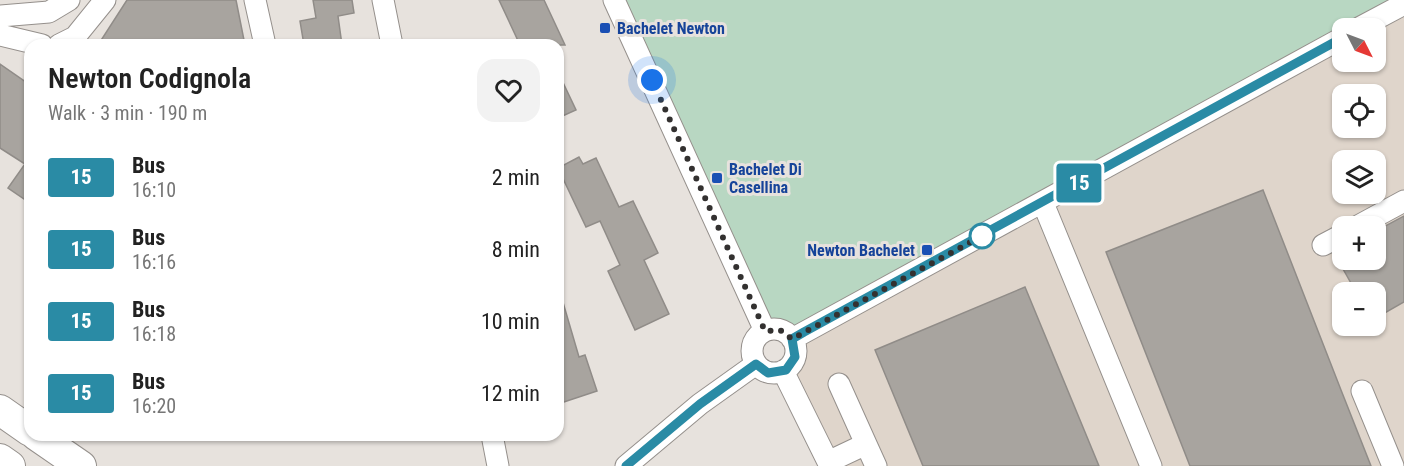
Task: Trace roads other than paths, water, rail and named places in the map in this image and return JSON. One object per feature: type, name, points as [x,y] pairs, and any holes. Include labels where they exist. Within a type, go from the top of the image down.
[{"type":"highway","points":[[0,410],[24,427]]},
{"type":"highway","points":[[45,441],[81,466]]},
{"type":"highway","points":[[0,459],[10,466]]},
{"type":"street","points":[[0,16],[49,12],[69,0]]},
{"type":"street","points":[[71,39],[105,0]]},
{"type":"street","points":[[255,0],[264,39]]},
{"type":"street","points":[[383,0],[391,39]]},
{"type":"street","points":[[614,0],[765,331]]},
{"type":"street","points":[[1378,18],[1404,4]]},
{"type":"street","points":[[792,339],[1332,44]]},
{"type":"street","points":[[1376,216],[1404,201]]},
{"type":"street","points":[[1043,203],[1151,466]]},
{"type":"street","points":[[1323,245],[1332,240]]},
{"type":"street","points":[[780,330],[792,339],[795,357],[783,371],[768,373],[756,364],[752,355],[753,345],[765,331],[780,330]]},
{"type":"street","points":[[626,466],[700,404],[756,364]]},
{"type":"street","points":[[783,371],[829,464],[866,444]]},
{"type":"street","points":[[838,384],[876,466]]},
{"type":"street","points":[[1362,391],[1393,466]]},
{"type":"street","points":[[493,441],[498,466]]},
{"type":"place","name":"Bachelet Newton","points":[[605,28]]},
{"type":"place","name":"Bachelet Di Casellina","points":[[717,178]]},
{"type":"place","name":"Newton Bachelet","points":[[927,250]]}]
